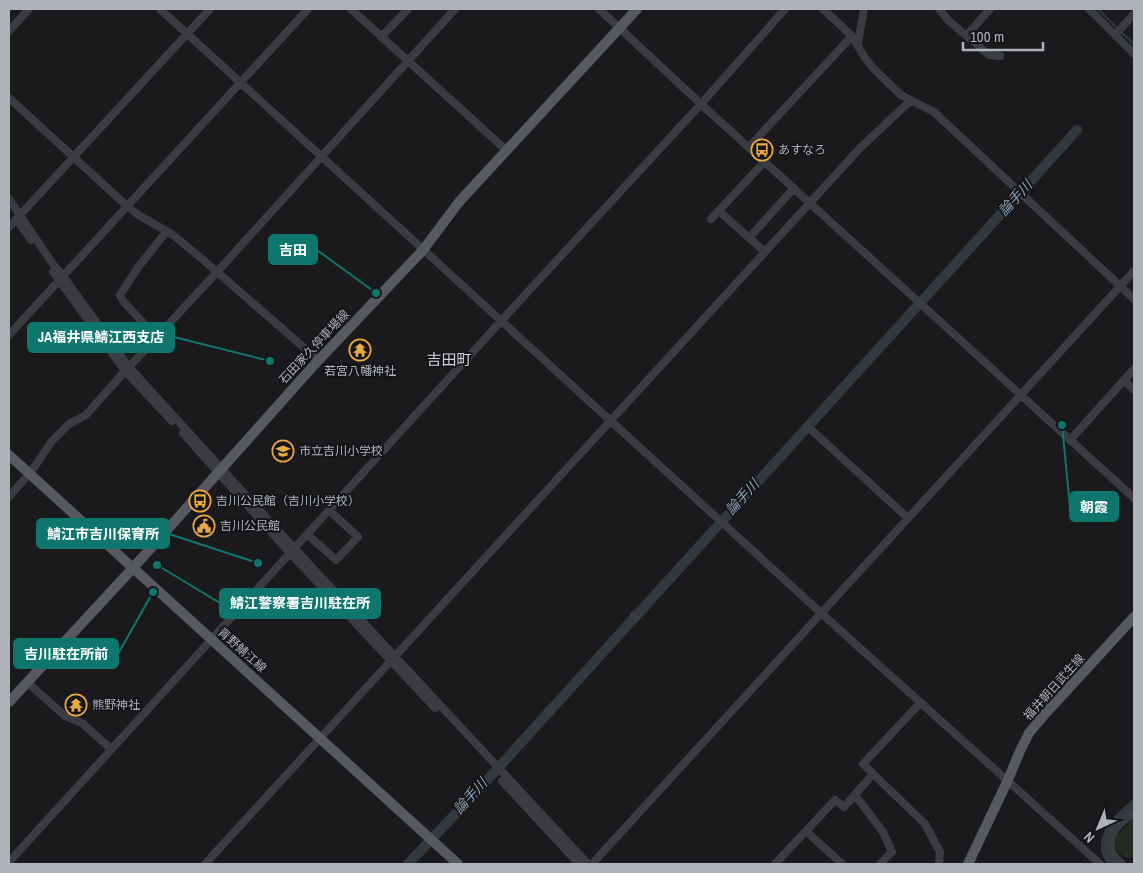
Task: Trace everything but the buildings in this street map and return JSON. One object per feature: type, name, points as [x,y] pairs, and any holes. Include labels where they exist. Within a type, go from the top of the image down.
[{"type":"main road","name":"石田家久停車場線","points":[[10,696],[27,682],[133,568],[314,364],[423,250],[459,202],[637,9]]},
{"type":"main road","name":"青野鯖江線","points":[[9,455],[458,864]]},
{"type":"main road","name":"福井朝日武生線","points":[[968,864],[1029,733],[1134,617]]},
{"type":"street","points":[[9,31],[30,9]]},
{"type":"street","points":[[160,9],[821,613],[1100,864]]},
{"type":"street","points":[[9,227],[210,9]]},
{"type":"street","points":[[9,335],[308,9]]},
{"type":"street","points":[[350,9],[506,150]]},
{"type":"street","points":[[381,37],[408,9]]},
{"type":"street","points":[[9,497],[29,474],[52,441],[69,424],[86,415],[455,9]]},
{"type":"street","points":[[599,9],[700,104],[1022,394],[1134,498]]},
{"type":"street","points":[[9,862],[785,9]]},
{"type":"street","points":[[823,9],[852,36],[858,43],[865,58],[901,95],[934,112],[1134,299]]},
{"type":"street","points":[[858,43],[864,9]]},
{"type":"street","points":[[939,9],[948,20],[989,55],[1000,56]]},
{"type":"street","points":[[967,35],[990,9]]},
{"type":"street","points":[[1089,9],[1118,32],[1134,54]]},
{"type":"street","points":[[1118,32],[1134,14]]},
{"type":"street","points":[[749,147],[852,36]]},
{"type":"street","points":[[9,98],[127,206],[167,231],[201,258],[316,358],[314,364]]},
{"type":"street","points":[[206,864],[861,146],[906,104],[912,101]]},
{"type":"street","points":[[712,219],[765,161]]},
{"type":"street","points":[[749,238],[794,188]]},
{"type":"street","points":[[9,199],[18,218],[127,369],[579,864]]},
{"type":"street","points":[[719,211],[765,252]]},
{"type":"street","points":[[156,337],[120,295],[139,266],[167,231]]},
{"type":"street","points":[[592,864],[1134,270]]},
{"type":"street","points":[[1071,440],[1134,369]]},
{"type":"street","points":[[1125,381],[1134,390]]},
{"type":"street","points":[[808,427],[908,518]]},
{"type":"street","points":[[307,534],[336,560],[358,537],[329,510]]},
{"type":"street","points":[[393,659],[588,864]]},
{"type":"street","points":[[27,682],[65,716],[82,723],[111,749]]},
{"type":"street","points":[[920,703],[863,764],[925,824],[940,852],[939,864]]},
{"type":"street","points":[[775,864],[835,800],[844,808],[873,774]]},
{"type":"street","points":[[855,796],[883,832],[892,852],[880,864]]},
{"type":"street","points":[[1122,864],[1112,853],[1112,836],[1119,823],[1134,814]]},
{"type":"street","points":[[806,831],[842,864]]},
{"type":"shaded area","points":[[1134,818],[1134,856],[1129,858],[1123,857],[1115,847],[1116,836]]},
{"type":"waterway","points":[[1098,9],[1118,29]]},
{"type":"waterway","points":[[1121,32],[1134,44]]},
{"type":"waterway","name":"論手川","points":[[408,864],[479,789],[1077,130]]},
{"type":"waterway","points":[[1113,864],[1106,850],[1108,836],[1114,824],[1134,805]]},
{"type":"place","name":"あすなろ","points":[[762,150]]},
{"type":"place","name":"吉田","points":[[376,293]]},
{"type":"place","name":"若宮八幡神社","points":[[360,350]]},
{"type":"place","name":"JA福井県鯖江西支店","points":[[270,361]]},
{"type":"place","name":"朝霞","points":[[1062,425]]},
{"type":"place","name":"市立吉川小学校","points":[[283,451]]},
{"type":"place","name":"吉川公民館（吉川小学校）","points":[[200,501]]},
{"type":"place","name":"吉川公民館","points":[[204,526]]},
{"type":"place","name":"鯖江市吉川保育所","points":[[258,563]]},
{"type":"place","name":"鯖江警察署吉川駐在所","points":[[157,565]]},
{"type":"place","name":"吉川駐在所前","points":[[153,592]]},
{"type":"place","name":"熊野神社","points":[[76,705]]},
{"type":"district","name":"吉田町","points":[[449,360]]}]
